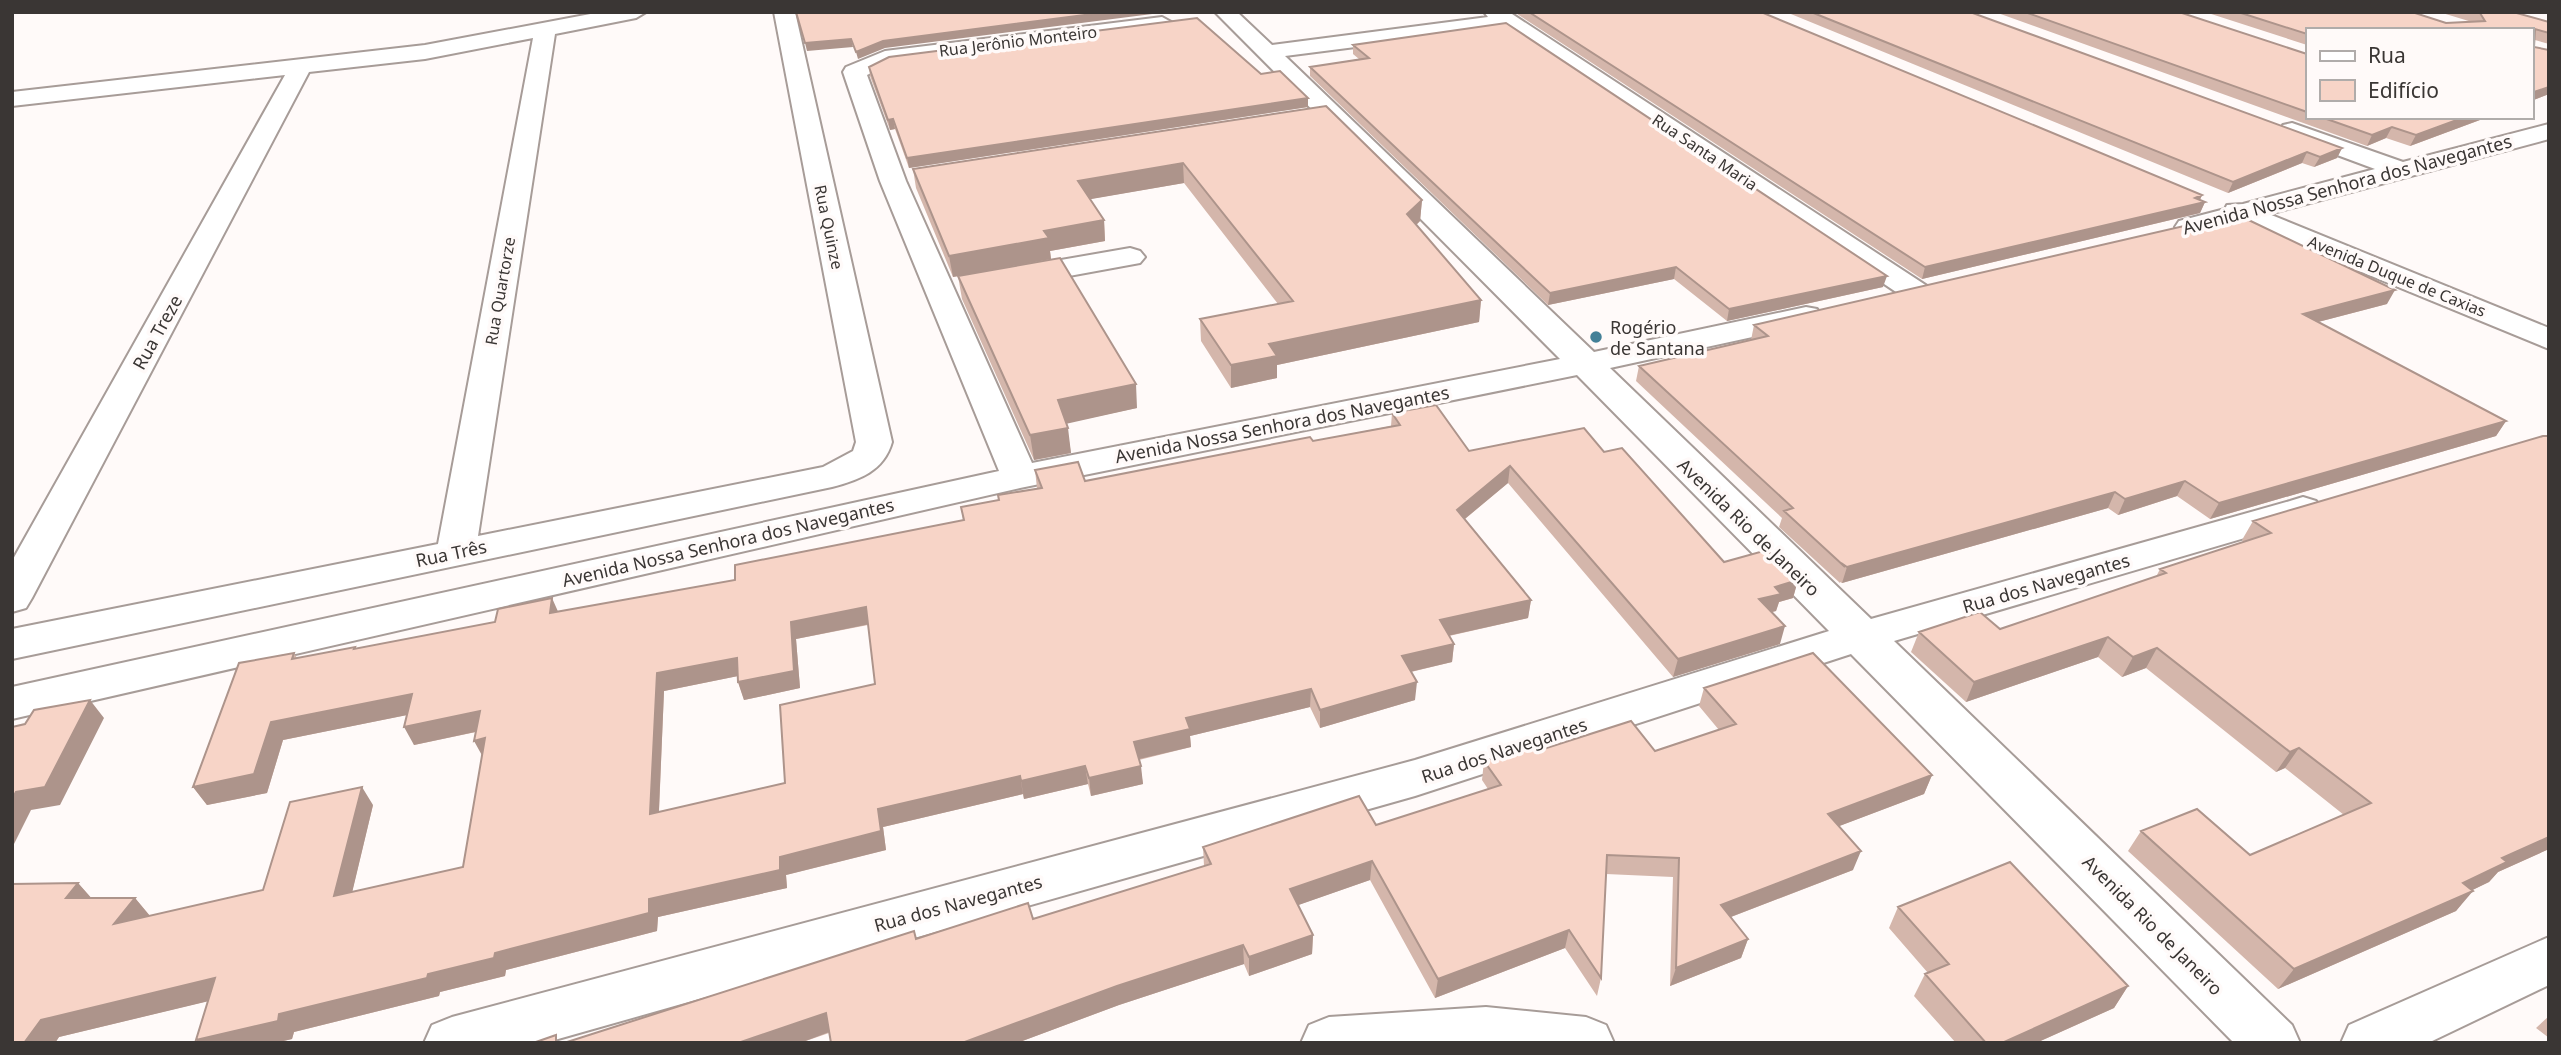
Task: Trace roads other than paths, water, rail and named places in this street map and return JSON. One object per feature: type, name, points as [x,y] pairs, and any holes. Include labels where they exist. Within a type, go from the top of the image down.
[{"type":"street","points":[[17,103],[425,52],[636,12]]},
{"type":"street","name":"Rua Quinze","points":[[784,12],[874,442]]},
{"type":"street","name":"Avenida Rio de Janeiro","points":[[1209,16],[1268,52],[1319,116],[1583,364],[2272,1043]]},
{"type":"street","name":"Rua Jerônio Monteiro","points":[[963,287],[854,72],[885,58],[1209,16]]},
{"type":"street","points":[[1268,52],[1501,16]]},
{"type":"street","name":"Rua Santa Maria","points":[[1501,16],[1929,289],[1876,301]]},
{"type":"street","name":"Rua Quartorze","points":[[456,552],[545,31]]},
{"type":"street","name":"Rua Treze","points":[[12,597],[301,66]]},
{"type":"street","points":[[2511,119],[2548,131]]},
{"type":"street","points":[[2274,124],[2401,170]]},
{"type":"street","name":"Avenida Nossa Senhora dos Navegantes","points":[[2152,236],[2244,214],[2548,131]]},
{"type":"street","name":"Avenida Duque de Caxias","points":[[2206,198],[2549,339]]},
{"type":"street","points":[[1020,477],[963,287],[1130,257]]},
{"type":"street","name":"Avenida Nossa Senhora dos Navegantes","points":[[12,703],[1020,477],[1583,364],[1836,309]]},
{"type":"street","name":"Rua Três","points":[[12,644],[832,476],[863,463],[872,452],[874,442]]},
{"type":"street","name":"Rua dos Navegantes","points":[[452,1043],[1415,778],[1861,636],[2345,496]]},
{"type":"street","points":[[2369,1043],[2549,960]]},
{"type":"street","points":[[1329,1043],[1486,1032],[1586,1043]]},
{"type":"place","name":"Rogério de Santana","points":[[1596,337]]}]
